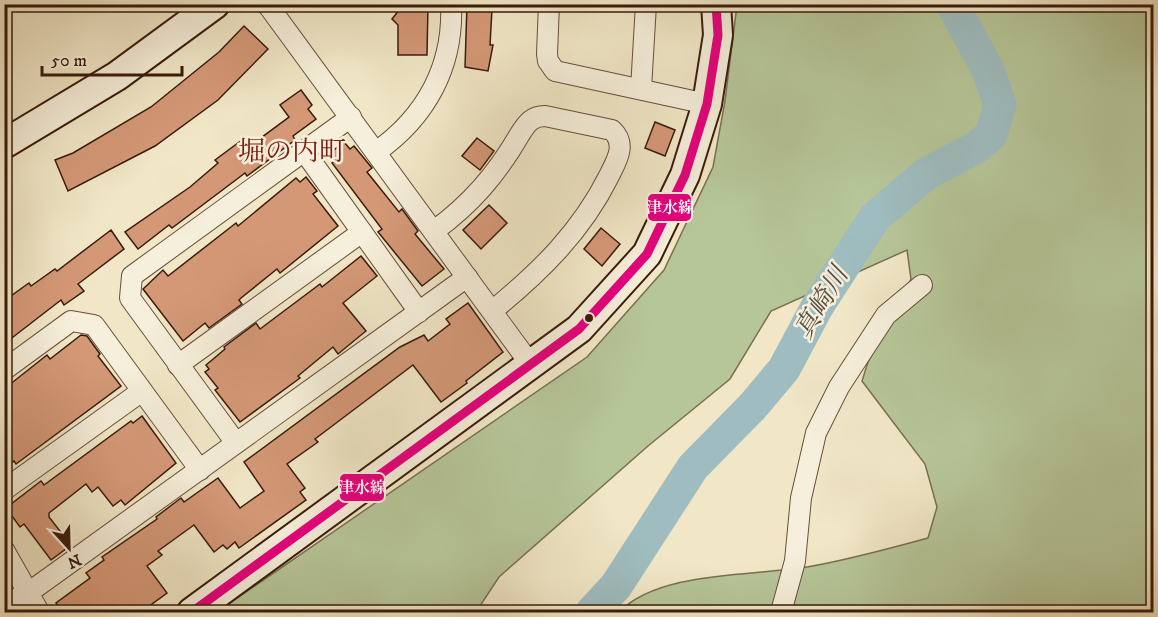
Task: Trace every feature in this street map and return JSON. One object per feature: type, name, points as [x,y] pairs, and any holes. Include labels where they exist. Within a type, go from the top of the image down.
[{"type":"street","points":[[4,144],[117,76],[214,4]]},
{"type":"street","points":[[267,4],[531,365]]},
{"type":"street","points":[[376,152],[417,118],[432,92],[448,48],[451,4]]},
{"type":"street","points":[[549,4],[547,54],[550,67],[555,71],[707,104]]},
{"type":"street","points":[[641,89],[646,4]]},
{"type":"street","points":[[192,612],[579,329],[647,254],[685,175],[707,104],[718,36],[716,4]]},
{"type":"street","points":[[434,231],[474,199],[490,181],[525,126],[534,118],[545,116],[612,130],[617,135],[621,148],[614,166],[598,198],[578,228],[531,279],[492,311]]},
{"type":"street","points":[[237,443],[130,298],[132,276],[351,117]]},
{"type":"street","points":[[304,151],[419,312]]},
{"type":"street","points":[[178,365],[362,232]]},
{"type":"street","points":[[4,605],[28,593],[467,277]]},
{"type":"street","points":[[781,612],[795,561],[801,498],[816,433],[839,387],[886,315],[922,285]]},
{"type":"street","points":[[4,370],[71,321],[94,325],[200,470]]},
{"type":"street","points":[[4,490],[142,391]]},
{"type":"street","points":[[4,550],[39,612]]},
{"type":"green space","points":[[737,5],[1153,5],[1153,612],[619,612],[636,599],[682,582],[807,567],[853,558],[928,538],[937,507],[925,464],[862,381],[868,362],[911,279],[907,250],[771,311],[730,379],[648,446],[499,577],[476,612],[217,612],[587,357],[664,270],[713,167],[725,101]]},
{"type":"building","points":[[404,4],[428,4],[427,55],[398,55],[398,25],[392,19]]},
{"type":"building","points":[[467,4],[489,4],[489,8],[492,9],[490,45],[493,45],[488,71],[465,67]]},
{"type":"building","points":[[244,26],[268,49],[218,100],[155,146],[68,191],[55,160],[73,153],[151,107],[219,52]]},
{"type":"building","points":[[301,90],[312,105],[308,109],[316,119],[293,136],[295,140],[247,176],[245,173],[172,228],[169,225],[138,249],[125,232],[190,187],[218,163],[215,160],[242,140],[246,140],[250,146],[289,117],[280,105]]},
{"type":"building","points":[[655,122],[675,130],[665,156],[645,148]]},
{"type":"building","points":[[477,138],[494,151],[480,170],[462,156]]},
{"type":"building","points":[[344,142],[350,149],[354,146],[372,168],[367,172],[399,212],[402,209],[418,231],[415,234],[444,269],[422,286],[378,232],[382,229],[332,163],[336,160],[330,153]]},
{"type":"building","points":[[306,177],[317,191],[313,194],[338,226],[280,273],[277,269],[241,298],[239,300],[242,304],[209,328],[205,323],[183,341],[143,289],[163,270],[168,276],[236,223],[238,226],[296,178],[300,182]]},
{"type":"building","points":[[489,205],[507,223],[481,249],[463,230]]},
{"type":"building","points":[[601,228],[620,244],[602,266],[584,249]]},
{"type":"building","points":[[111,230],[124,249],[78,284],[84,291],[64,305],[61,300],[4,344],[4,318],[10,314],[4,306],[4,301],[29,283],[31,286],[55,269],[57,271]]},
{"type":"building","points":[[361,256],[377,276],[343,303],[366,331],[338,354],[333,347],[298,376],[300,378],[240,422],[215,390],[218,388],[205,372],[209,369],[206,365],[225,349],[224,347],[256,323],[260,329],[320,284],[322,287]]},
{"type":"building","points":[[468,303],[503,352],[441,402],[413,365],[315,439],[318,442],[287,464],[305,488],[300,492],[306,500],[239,548],[235,542],[227,549],[223,545],[214,552],[194,525],[158,551],[162,555],[147,566],[167,593],[141,612],[63,612],[56,603],[90,578],[86,573],[104,560],[102,557],[157,519],[156,517],[181,498],[184,502],[218,478],[240,508],[264,491],[244,462],[400,347],[424,335],[428,341],[450,324],[446,319]]},
{"type":"building","points":[[81,335],[87,336],[100,354],[98,356],[121,386],[16,464],[14,461],[4,468],[4,389],[47,355],[50,359]]},
{"type":"building","points":[[142,416],[176,463],[125,505],[121,500],[113,506],[98,487],[92,492],[86,484],[49,513],[49,517],[71,545],[51,560],[24,524],[20,527],[6,508],[41,481],[44,485],[131,421],[133,423]]},
{"type":"waterway","name":"真崎川","points":[[592,612],[616,586],[693,467],[753,406],[784,369],[817,307],[875,217],[926,174],[977,147],[991,135],[1000,105],[988,70],[952,4]]},
{"type":"transit line","name":"津水線","points":[[192,612],[579,329],[647,254],[685,175],[707,104],[718,35],[716,4]]},
{"type":"district","name":"堀の内町","points":[[292,152]]}]
